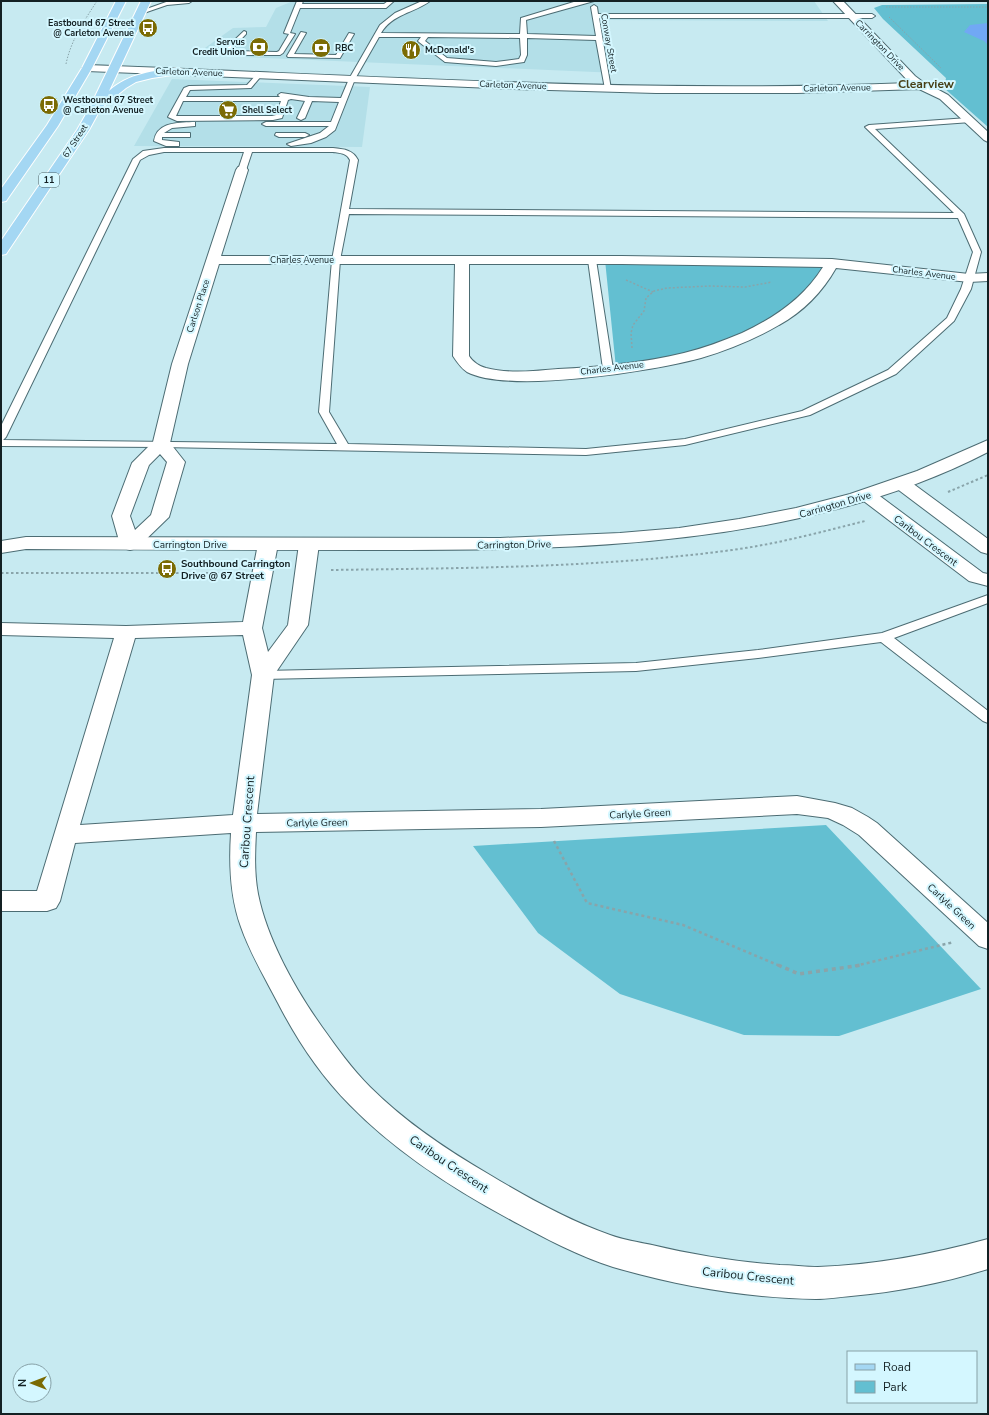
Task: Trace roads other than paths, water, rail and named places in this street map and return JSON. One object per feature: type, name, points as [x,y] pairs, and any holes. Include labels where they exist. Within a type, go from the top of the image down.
[{"type":"main road","points":[[1,198],[52,126],[90,63],[121,1]]},
{"type":"main road","name":"67 Street","points":[[1,251],[83,130],[95,109],[146,1]]},
{"type":"main road","points":[[95,109],[128,82],[153,75],[179,71]]},
{"type":"street","name":"Carrington Drive","points":[[838,1],[912,78],[921,86],[944,98],[988,138]]},
{"type":"street","name":"Carrington Drive","points":[[863,5],[875,19]]},
{"type":"street","name":"Carleton Avenue","points":[[90,63],[725,90],[921,86],[935,81]]},
{"type":"street","name":"Carleton Avenue","points":[[115,64],[179,71],[258,75],[354,74]]},
{"type":"street","name":"Carleton Avenue","points":[[607,85],[912,78],[935,81]]},
{"type":"street","name":"Carrington Drive","points":[[935,81],[944,98]]},
{"type":"street","name":"Carlson Place","points":[[161,444],[180,364],[242,170]]},
{"type":"street","name":"Charles Avenue","points":[[213,260],[592,260],[832,263],[969,278],[988,277]]},
{"type":"street","name":"Charles Avenue","points":[[462,260],[461,356],[463,361],[469,366],[488,374],[502,375],[536,375],[634,366],[687,356],[723,346],[766,327],[793,310],[816,288],[832,263]]},
{"type":"street","name":"Charles Avenue","points":[[969,278],[988,285]]},
{"type":"street","points":[[161,444],[176,462],[160,517],[130,544],[122,516],[141,463],[161,444]]},
{"type":"street","name":"Carrington Drive","points":[[1,547],[26,543],[519,544],[616,540],[709,530],[764,522],[828,506],[902,484],[934,472],[988,445]]},
{"type":"street","points":[[902,484],[988,548]]},
{"type":"street","name":"Caribou Crescent","points":[[866,495],[976,577],[988,580]]},
{"type":"street","name":"Carrington Drive","points":[[1,538],[26,543]]},
{"type":"street","name":"Caribou Crescent","points":[[268,544],[252,628],[264,675],[244,823],[242,859],[245,893],[253,925],[266,955],[300,1018],[327,1057],[360,1096],[401,1132],[447,1166],[500,1198],[558,1229],[612,1251],[681,1268],[744,1278],[816,1283],[884,1277],[950,1265],[988,1254]]},
{"type":"street","name":"Caribou Crescent","points":[[264,675],[298,625],[309,544]]},
{"type":"street","points":[[1,629],[126,632],[252,628]]},
{"type":"street","points":[[1,901],[47,901],[65,834],[126,632]]},
{"type":"street","name":"Carlyle Green","points":[[65,834],[244,823],[541,818],[797,805],[814,806],[843,813],[855,819],[868,829],[985,937]]},
{"type":"lane","points":[[141,12],[166,4],[189,1]]},
{"type":"lane","points":[[244,33],[226,50],[228,53],[278,54],[281,52],[290,33],[299,3],[386,6],[391,1]]},
{"type":"lane","points":[[192,124],[167,126],[159,135],[158,141],[166,144],[267,145],[291,144],[308,141],[323,135],[332,128],[342,100],[354,74],[382,26],[397,14],[427,1]]},
{"type":"lane","points":[[426,36],[421,41],[446,60],[496,64],[522,61],[524,55],[523,19],[577,3],[592,1]]},
{"type":"lane","name":"Conway Street","points":[[592,1],[596,16],[607,85]]},
{"type":"lane","points":[[596,16],[852,16],[875,19]]},
{"type":"lane","points":[[303,33],[290,56],[336,58],[351,34]]},
{"type":"lane","points":[[376,35],[599,38]]},
{"type":"lane","points":[[258,75],[253,88],[186,89],[172,115],[173,118],[273,118],[279,116],[287,98]]},
{"type":"lane","points":[[269,92],[287,98]]},
{"type":"lane","points":[[181,99],[287,98],[342,100]]},
{"type":"lane","points":[[301,118],[309,99]]},
{"type":"lane","points":[[1,443],[161,444],[586,452],[685,442],[806,413],[892,372],[951,319],[966,289],[977,252],[961,216],[869,127],[968,120]]},
{"type":"lane","points":[[234,124],[334,124]]},
{"type":"lane","points":[[159,135],[187,135]]},
{"type":"lane","points":[[279,135],[323,135]]},
{"type":"lane","points":[[1,437],[137,159],[146,152],[164,150],[333,150],[348,152],[353,156],[354,160],[336,260],[324,412],[346,448]]},
{"type":"lane","points":[[242,170],[249,150]]},
{"type":"lane","points":[[346,211],[961,216]]},
{"type":"lane","points":[[592,260],[608,369]]},
{"type":"lane","points":[[264,675],[636,667],[758,654],[884,637],[988,599]]},
{"type":"lane","points":[[884,637],[988,718]]},
{"type":"place","name":"Eastbound 67 Street @ Carleton Avenue","points":[[148,28]]},
{"type":"place","name":"Servus Credit Union","points":[[259,47]]},
{"type":"place","name":"RBC","points":[[321,48]]},
{"type":"place","name":"McDonald's","points":[[411,50]]},
{"type":"place","name":"Westbound 67 Street @ Carleton Avenue","points":[[49,105]]},
{"type":"place","name":"Shell Select","points":[[228,110]]},
{"type":"place","name":"Southbound Carrington Drive @ 67 Street","points":[[167,569]]},
{"type":"district","name":"Clearview","points":[[926,84]]}]
